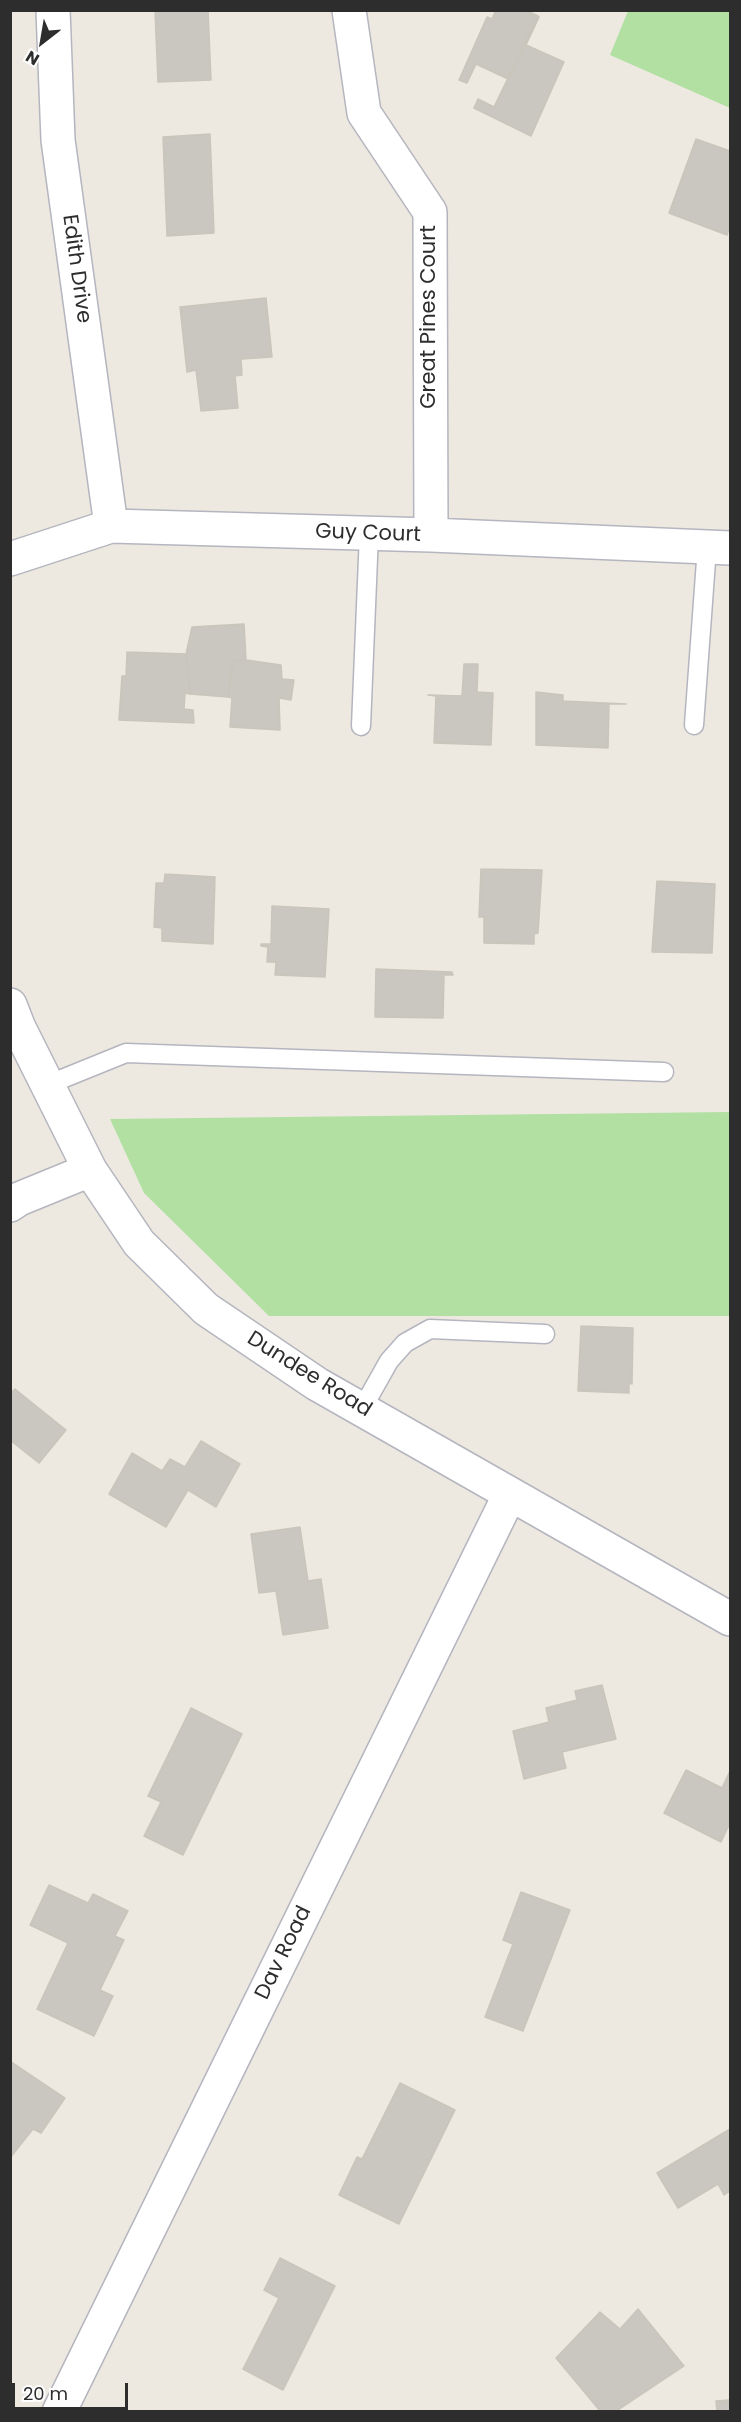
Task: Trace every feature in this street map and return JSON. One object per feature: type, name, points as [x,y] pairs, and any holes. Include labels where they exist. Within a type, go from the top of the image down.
[{"type":"street","name":"Edith Drive","points":[[53,10],[58,140],[111,526]]},
{"type":"street","name":"Great Pines Court","points":[[350,10],[364,113],[430,212],[431,536]]},
{"type":"street","name":"Guy Court","points":[[10,559],[111,526],[719,548]]},
{"type":"street","name":"Dundee Road","points":[[10,1005],[19,1028],[90,1170],[139,1243],[206,1309],[317,1384],[730,1619]]},
{"type":"street","points":[[10,1205],[19,1199],[90,1170]]},
{"type":"street","name":"Dav Road","points":[[59,2412],[510,1494]]},
{"type":"lane","points":[[361,726],[369,534]]},
{"type":"lane","points":[[694,725],[719,548]]},
{"type":"lane","points":[[47,1085],[126,1053],[664,1072]]},
{"type":"lane","points":[[362,1409],[389,1361],[405,1343],[430,1329],[545,1334]]},
{"type":"green space","points":[[628,11],[730,11],[730,108],[610,55]]},
{"type":"green space","points":[[730,1112],[730,1316],[269,1316],[144,1193],[110,1119]]},
{"type":"building","points":[[155,10],[208,10],[211,80],[158,82]]},
{"type":"building","points":[[496,10],[525,10],[538,16],[508,79],[476,64],[467,83],[459,80],[487,17],[492,19]]},
{"type":"building","points":[[538,16],[526,45],[564,62],[531,136],[474,108],[478,99],[494,107]]},
{"type":"building","points":[[210,134],[214,233],[167,236],[163,137]]},
{"type":"building","points":[[696,139],[730,151],[730,225],[727,235],[669,213]]},
{"type":"building","points":[[266,298],[272,357],[241,359],[242,375],[235,376],[238,408],[201,411],[196,370],[187,372],[180,307]]},
{"type":"building","points":[[244,624],[246,660],[233,661],[228,697],[190,694],[186,654],[192,627]]},
{"type":"building","points":[[127,652],[186,654],[190,694],[185,693],[184,709],[193,710],[194,723],[119,720],[122,676],[126,676]]},
{"type":"building","points":[[246,660],[281,665],[282,679],[294,680],[291,700],[279,698],[280,730],[230,727],[232,698],[228,697],[233,661]]},
{"type":"building","points":[[464,664],[478,664],[477,692],[493,693],[491,745],[434,743],[436,696],[428,695],[462,696]]},
{"type":"building","points":[[536,692],[563,695],[563,701],[626,704],[609,704],[608,748],[536,745]]},
{"type":"building","points":[[481,869],[542,870],[538,933],[534,934],[534,944],[484,943],[484,917],[479,917]]},
{"type":"building","points":[[165,874],[215,877],[213,944],[162,941],[162,928],[154,927],[156,883],[164,883]]},
{"type":"building","points":[[657,881],[715,884],[712,953],[652,952]]},
{"type":"building","points":[[272,906],[329,909],[325,977],[275,975],[276,962],[267,962],[268,947],[261,946],[261,944],[271,944]]},
{"type":"building","points":[[376,969],[452,972],[453,975],[444,975],[443,1018],[375,1017]]},
{"type":"building","points":[[581,1326],[633,1328],[632,1384],[629,1383],[629,1393],[578,1391]]},
{"type":"building","points":[[15,1389],[66,1430],[39,1463],[10,1440],[10,1394]]},
{"type":"building","points":[[201,1441],[240,1464],[216,1507],[188,1490],[166,1527],[109,1494],[132,1453],[162,1471],[170,1459],[185,1467]]},
{"type":"building","points":[[300,1527],[308,1581],[321,1579],[328,1628],[283,1635],[276,1591],[259,1593],[251,1534]]},
{"type":"building","points":[[602,1685],[616,1739],[562,1752],[566,1768],[524,1779],[513,1731],[549,1722],[546,1708],[577,1700],[575,1691]]},
{"type":"building","points":[[191,1708],[242,1734],[183,1855],[144,1836],[161,1802],[148,1796]]},
{"type":"building","points":[[686,1770],[722,1788],[730,1771],[730,1823],[721,1842],[664,1813]]},
{"type":"building","points":[[49,1885],[88,1903],[93,1894],[128,1911],[115,1936],[124,1940],[100,1990],[113,1996],[94,2036],[37,2009],[68,1943],[30,1925]]},
{"type":"building","points":[[521,1892],[570,1910],[523,2031],[485,2017],[513,1944],[503,1940]]},
{"type":"building","points":[[10,2061],[65,2098],[41,2133],[33,2129],[10,2158]]},
{"type":"building","points":[[400,2083],[455,2110],[399,2224],[339,2195],[357,2157],[362,2159]]},
{"type":"building","points":[[730,2129],[730,2191],[724,2195],[718,2184],[678,2208],[657,2173]]},
{"type":"building","points":[[280,2258],[335,2286],[283,2390],[243,2369],[279,2298],[264,2290]]},
{"type":"building","points":[[638,2309],[684,2366],[615,2412],[601,2412],[556,2358],[600,2312],[620,2329]]},
{"type":"building","points":[[730,2400],[730,2412],[717,2412],[716,2401]]}]
